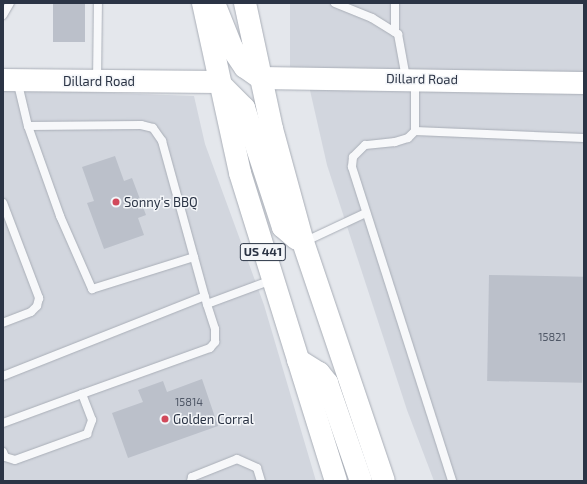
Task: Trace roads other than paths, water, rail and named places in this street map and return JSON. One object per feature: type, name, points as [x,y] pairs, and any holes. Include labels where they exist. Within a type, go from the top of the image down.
[{"type":"main road","name":"US 441","points":[[202,3],[218,82],[240,173],[272,280],[336,481]]},
{"type":"main road","points":[[214,3],[232,48],[245,67],[261,78]]},
{"type":"main road","name":"US 441","points":[[245,3],[261,78],[303,242],[384,481]]},
{"type":"main road","name":"Dillard Road","points":[[261,78],[410,78],[584,83]]},
{"type":"main road","name":"Dillard Road","points":[[10,80],[218,82]]},
{"type":"main road","points":[[218,82],[244,108],[283,227],[303,242]]},
{"type":"main road","points":[[298,360],[319,373],[326,384],[361,481]]},
{"type":"lane","points":[[3,15],[10,3]]},
{"type":"lane","points":[[97,81],[98,3]]},
{"type":"lane","points":[[335,3],[395,32],[402,40],[410,78],[418,102],[414,131],[408,138],[395,142],[365,145],[353,157],[357,188],[452,481]]},
{"type":"lane","points":[[395,3],[395,32]]},
{"type":"lane","points":[[10,80],[60,216],[92,289],[194,257]]},
{"type":"lane","points":[[3,422],[210,348],[215,342],[215,330],[162,141],[153,128],[142,125],[28,126]]},
{"type":"lane","points":[[414,131],[584,138]]},
{"type":"lane","points":[[3,203],[39,298],[37,306],[31,312],[3,323]]},
{"type":"lane","points":[[303,242],[366,213]]},
{"type":"lane","points":[[3,376],[206,300],[272,280]]},
{"type":"lane","points":[[3,452],[5,457],[15,460],[87,434],[92,420],[82,394]]},
{"type":"lane","points":[[191,481],[192,477],[237,459],[257,468],[261,481]]},
{"type":"place","name":"Sonny's BBQ","points":[[116,202]]},
{"type":"place","name":"Golden Corral","points":[[165,419]]}]
